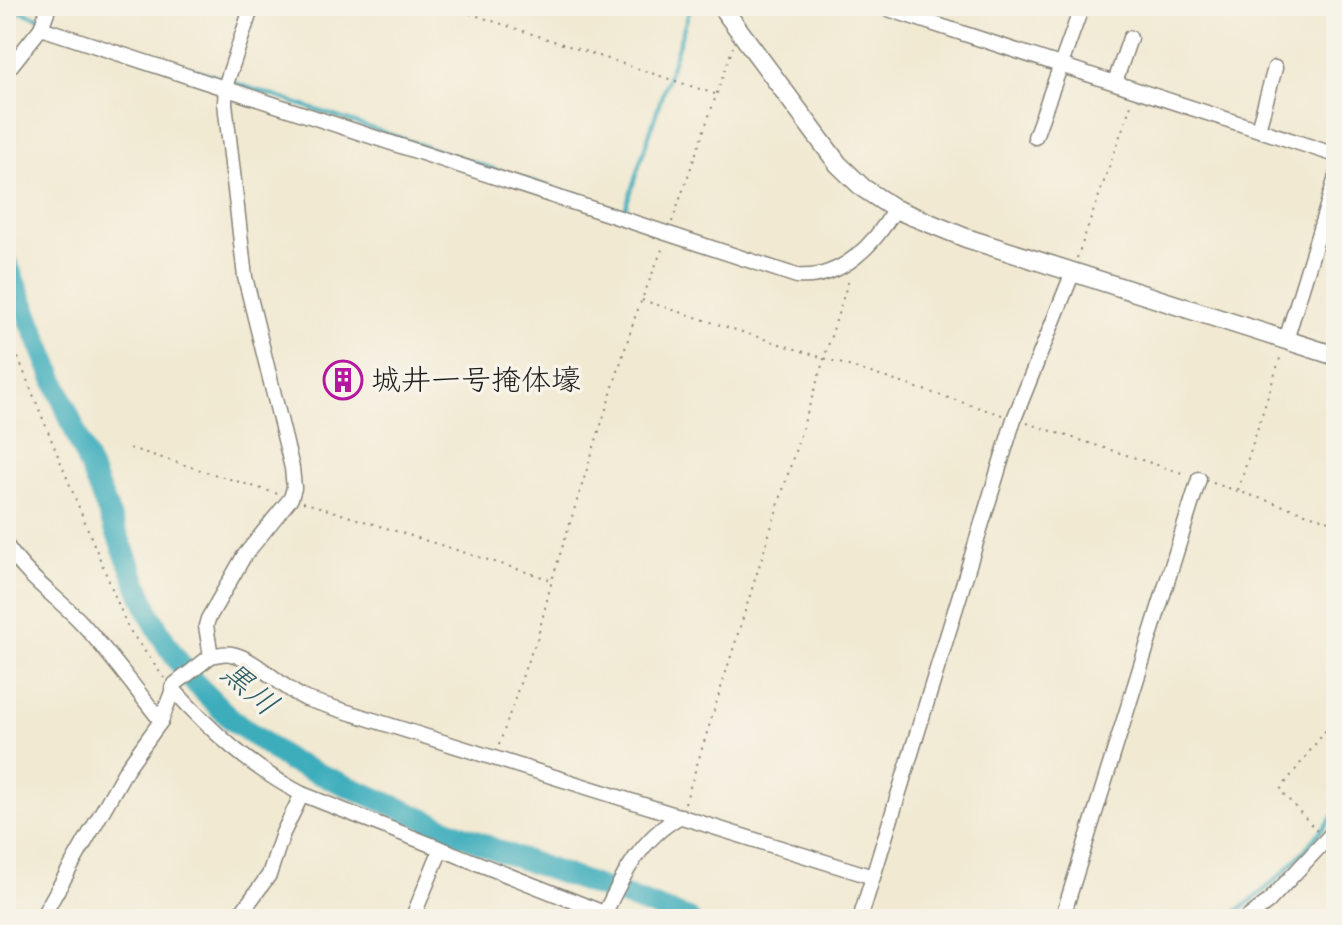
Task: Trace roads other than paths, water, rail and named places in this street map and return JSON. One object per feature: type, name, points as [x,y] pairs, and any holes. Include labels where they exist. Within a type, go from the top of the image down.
[{"type":"street","points":[[6,72],[41,28],[49,6]]},
{"type":"street","points":[[209,658],[206,626],[211,614],[244,556],[291,498],[294,488],[292,468],[250,301],[225,103],[226,89],[252,6]]},
{"type":"street","points":[[721,6],[838,164],[863,188],[895,209],[936,228],[1336,356]]},
{"type":"street","points":[[879,6],[1336,155]]},
{"type":"street","points":[[1035,137],[1082,6]]},
{"type":"street","points":[[41,28],[797,276],[820,276],[855,258],[878,235],[895,209]]},
{"type":"street","points":[[1115,82],[1130,38]]},
{"type":"street","points":[[1258,129],[1275,68]]},
{"type":"street","points":[[1286,340],[1336,177]]},
{"type":"street","points":[[860,919],[1014,419],[1073,272]]},
{"type":"street","points":[[1062,919],[1199,479]]},
{"type":"street","points":[[6,545],[25,572],[77,618],[104,648],[161,721]]},
{"type":"street","points":[[41,919],[127,768],[161,721],[174,686],[209,658],[232,654],[247,660],[306,699],[873,877]]},
{"type":"street","points":[[174,686],[210,731],[261,771],[302,794],[619,919]]},
{"type":"street","points":[[237,919],[269,875],[283,833],[302,794]]},
{"type":"street","points":[[604,914],[653,835],[681,816]]},
{"type":"street","points":[[1246,919],[1268,902],[1332,834]]},
{"type":"street","points":[[412,919],[441,849]]},
{"type":"waterway","points":[[232,82],[624,212],[691,6]]},
{"type":"waterway","points":[[6,7],[224,79]]},
{"type":"waterway","name":"黒川","points":[[6,261],[150,615],[192,680],[231,719],[289,761],[499,851],[689,919]]},
{"type":"waterway","points":[[1224,919],[1271,885],[1336,813]]},
{"type":"place","name":"城井一号掩体壕","points":[[343,380]]}]
